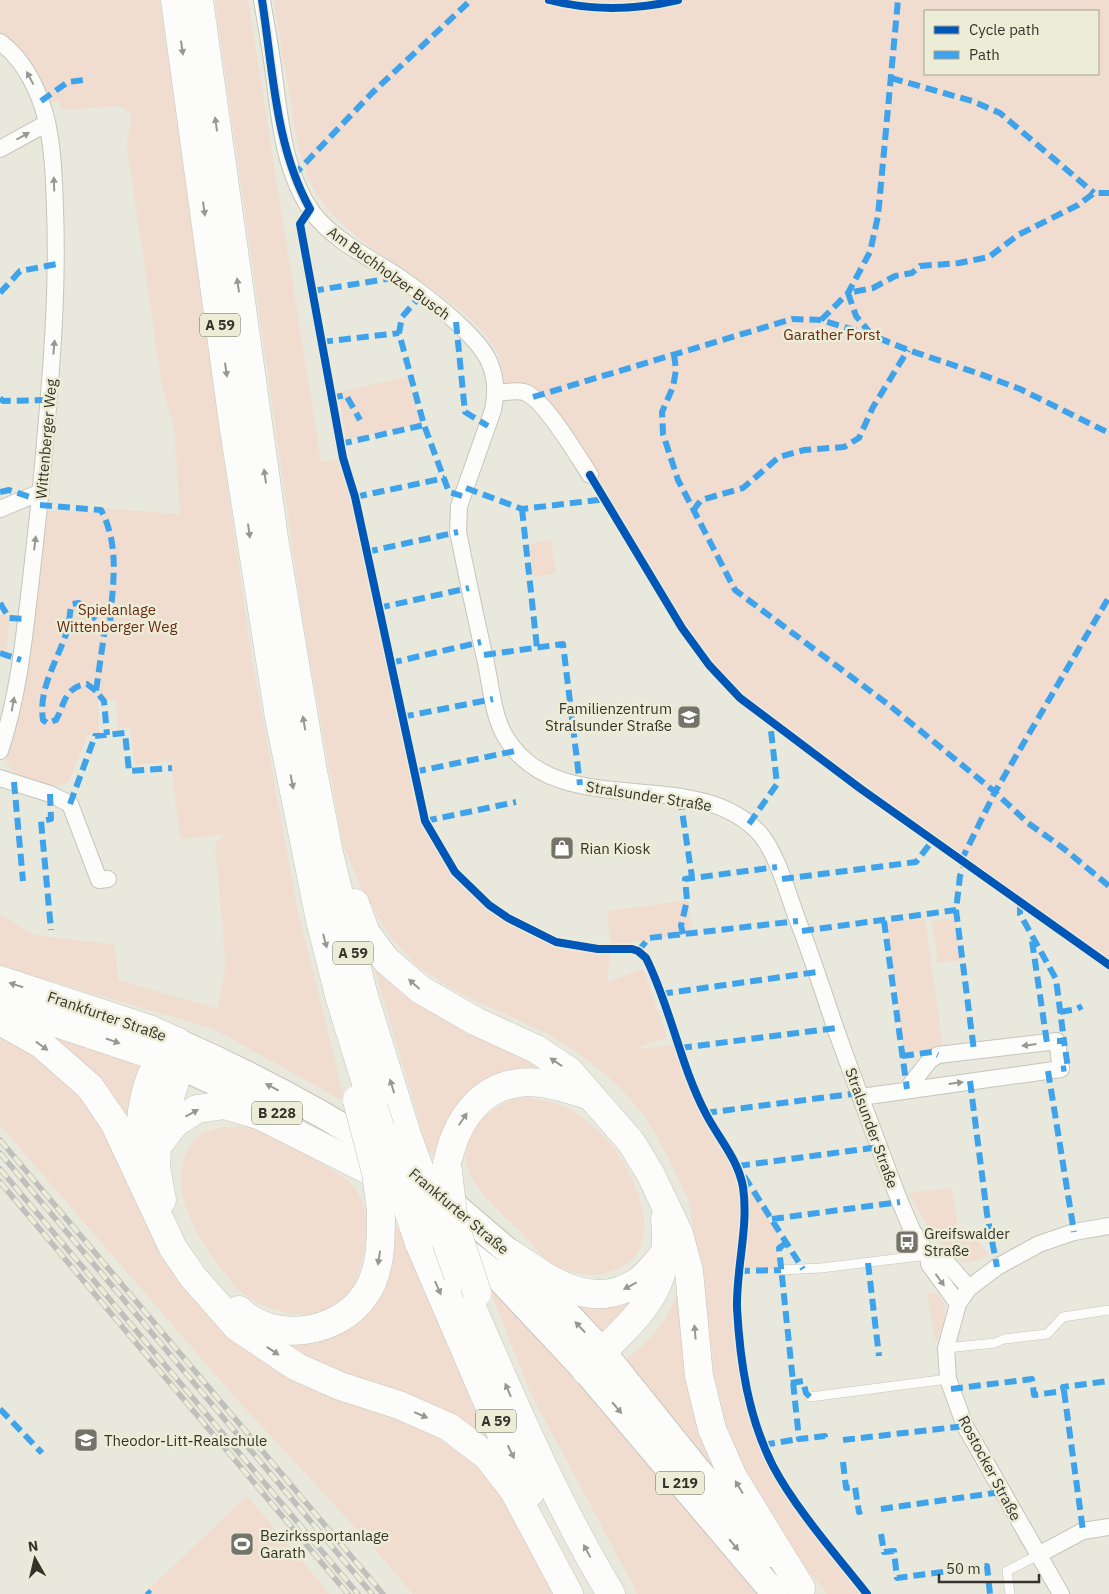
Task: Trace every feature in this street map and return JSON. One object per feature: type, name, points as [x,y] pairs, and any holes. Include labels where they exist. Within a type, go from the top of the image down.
[{"type":"highway","name":"A 59","points":[[175,0],[233,424],[274,688],[320,920],[340,999],[336,1021],[419,1243],[500,1431],[538,1509],[583,1594]]},
{"type":"highway","name":"A 59","points":[[200,0],[274,538],[312,771],[335,879],[363,993],[406,1132],[468,1284],[488,1343],[561,1504],[611,1594]]},
{"type":"highway","points":[[312,771],[330,789],[340,845],[355,904],[366,933],[386,960],[421,990],[475,1021],[543,1053],[570,1071],[630,1142],[651,1175],[663,1205],[666,1238],[672,1243],[689,1271],[699,1376],[712,1429],[733,1477],[804,1591]]},
{"type":"highway","name":"Frankfurter Straße","points":[[0,980],[149,1028],[173,1055]]},
{"type":"highway","name":"Frankfurter Straße","points":[[0,1004],[173,1055]]},
{"type":"highway","points":[[0,1020],[40,1044],[90,1086],[114,1122],[173,1248],[193,1277],[237,1326],[297,1367],[340,1386],[399,1405],[449,1427],[487,1456],[514,1491],[569,1594]]},
{"type":"highway","points":[[173,1055],[157,1146],[156,1167],[162,1202],[182,1241],[216,1286],[244,1315],[264,1325],[291,1331],[318,1328],[337,1320],[353,1309],[366,1295],[379,1264],[381,1210],[366,1105]]},
{"type":"highway","points":[[139,1173],[138,1129],[145,1093],[173,1055]]},
{"type":"highway","points":[[468,1284],[448,1190],[447,1164],[451,1145],[460,1122],[479,1100],[492,1092],[508,1086],[541,1083],[591,1096]]},
{"type":"highway","points":[[157,1146],[176,1122],[197,1110],[225,1105],[261,1116],[368,1170]]},
{"type":"highway","points":[[510,1253],[554,1283],[576,1291],[602,1295],[613,1294],[642,1279],[672,1243]]},
{"type":"highway","points":[[600,1362],[644,1337],[665,1308],[676,1273],[672,1243]]},
{"type":"main road","name":"Frankfurter Straße","points":[[173,1055],[324,1139],[368,1170],[600,1362],[804,1591]]},
{"type":"main road","name":"Frankfurter Straße","points":[[173,1055],[237,1069],[315,1110],[418,1174],[510,1253],[600,1362],[775,1594]]},
{"type":"street","name":"Am Buchholzer Busch","points":[[262,0],[282,138],[293,176],[310,209],[325,226],[357,252],[399,277],[462,327],[478,343],[489,360],[497,393],[488,426]]},
{"type":"street","name":"Wittenberger Weg","points":[[0,42],[8,48],[29,74],[41,101],[47,123],[53,165],[57,264],[55,328],[42,492],[21,660],[11,719],[0,751]]},
{"type":"street","points":[[0,149],[47,123]]},
{"type":"street","points":[[497,393],[519,392],[532,397],[558,426],[590,475]]},
{"type":"street","name":"Stralsunder Straße","points":[[488,426],[459,506],[458,532],[493,698],[504,735],[523,761],[560,780],[580,785],[680,798],[722,808],[749,824],[761,836],[775,860],[802,931],[900,1202],[912,1230],[928,1254],[929,1264],[958,1304]]},
{"type":"street","points":[[0,509],[42,492]]},
{"type":"street","points":[[0,778],[50,794],[70,804],[99,880],[108,879]]},
{"type":"street","points":[[861,1096],[1061,1069],[1057,1041],[938,1055],[930,1060],[907,1089]]},
{"type":"street","name":"Rostocker Straße","points":[[1060,1594],[965,1426],[948,1379],[946,1348],[958,1304],[969,1288],[997,1267],[1039,1244],[1074,1232],[1109,1226]]},
{"type":"street","name":"Stralsunder Straße","points":[[928,1254],[942,1257],[969,1288]]},
{"type":"street","points":[[1038,1555],[1083,1531],[1109,1527]]},
{"type":"lane","points":[[310,209],[300,224],[343,458]]},
{"type":"lane","points":[[781,1270],[821,1268],[928,1254]]},
{"type":"lane","points":[[946,1348],[995,1343],[1004,1339],[1047,1334],[1063,1316],[1109,1310]]},
{"type":"lane","points":[[810,1397],[948,1379]]},
{"type":"lane","points":[[1010,1594],[1007,1571],[1038,1555]]},
{"type":"green space","name":"Spielanlage Wittenberger Weg","points":[[0,0],[160,0],[251,654],[297,908],[345,1102],[214,1029],[0,966],[0,915],[35,935],[115,945],[118,980],[218,1009],[226,964],[215,844],[225,834],[180,839],[171,761],[135,765],[130,728],[118,728],[116,700],[98,701],[99,733],[88,735],[69,781],[62,785],[44,785],[25,778],[16,773],[6,760],[27,668],[46,510],[99,513],[100,508],[180,514],[174,426],[162,387],[127,146],[132,115],[119,106],[62,110],[58,101],[47,104],[14,45],[0,33]]},
{"type":"green space","points":[[215,0],[248,0],[321,462],[340,459],[352,497],[426,831],[452,874],[487,907],[506,921],[555,944],[611,953],[607,976],[608,982],[643,969],[667,1037],[635,1049],[675,1045],[703,1113],[737,1166],[741,1183],[742,1218],[736,1289],[737,1327],[745,1390],[763,1450],[794,1501],[865,1594],[827,1594],[778,1531],[759,1501],[732,1444],[714,1372],[703,1276],[690,1204],[671,1163],[647,1119],[617,1084],[576,1051],[544,1032],[451,989],[416,965],[390,936],[363,891],[343,845],[303,621]]},
{"type":"green space","name":"Garather Forst","points":[[274,0],[1109,0],[1109,962],[767,718],[741,696],[685,628],[609,499],[560,426],[505,388],[502,367],[495,348],[478,327],[458,308],[364,242],[324,204],[309,180],[297,139]]},
{"type":"green space","points":[[408,377],[421,423],[346,439],[338,392]]},
{"type":"green space","points":[[551,540],[556,573],[533,577],[529,544]]},
{"type":"green space","points":[[5,613],[9,620],[6,653],[0,651],[0,616]]},
{"type":"green space","points":[[688,900],[693,934],[611,945],[607,911]]},
{"type":"green space","points":[[925,918],[943,1048],[904,1053],[887,923]]},
{"type":"green space","points":[[956,918],[962,960],[938,963],[932,921]]},
{"type":"green space","points":[[367,943],[563,1074],[521,1073],[441,1158],[428,1151]]},
{"type":"green space","points":[[0,1011],[152,1063],[135,1125]]},
{"type":"green space","points":[[0,1036],[32,1053],[80,1092],[106,1127],[157,1249],[181,1285],[262,1360],[290,1379],[338,1397],[395,1414],[441,1440],[481,1469],[508,1503],[558,1594],[413,1594],[374,1548],[233,1395],[0,1125]]},
{"type":"green space","points":[[526,1097],[558,1104],[576,1113],[604,1137],[622,1161],[632,1178],[644,1216],[644,1234],[639,1250],[628,1263],[609,1272],[595,1275],[574,1273],[554,1265],[496,1208],[473,1180],[467,1165],[466,1151],[469,1137],[476,1125],[498,1107]]},
{"type":"green space","points":[[222,1127],[249,1128],[272,1137],[332,1170],[343,1177],[356,1190],[365,1212],[365,1245],[357,1277],[348,1294],[340,1302],[328,1309],[302,1314],[289,1313],[264,1306],[239,1290],[214,1259],[195,1228],[187,1210],[182,1193],[181,1175],[184,1158],[193,1142],[206,1132]]},
{"type":"green space","points":[[742,1175],[781,1241],[776,1245],[779,1269],[744,1268],[747,1199]]},
{"type":"green space","points":[[952,1188],[958,1227],[969,1229],[988,1254],[972,1262],[962,1261],[946,1249],[908,1193]]},
{"type":"green space","points":[[399,1227],[449,1350],[496,1453],[459,1418],[428,1402],[346,1376],[274,1341],[322,1340],[338,1335],[361,1317],[390,1231]]},
{"type":"green space","points":[[683,1277],[746,1508],[624,1362],[661,1325],[672,1305]]},
{"type":"green space","points":[[555,1286],[641,1294],[601,1336]]},
{"type":"green space","points":[[490,1290],[575,1366],[765,1594],[638,1594],[530,1392]]},
{"type":"green space","points":[[927,1292],[935,1294],[944,1303],[944,1318],[937,1340],[935,1339]]},
{"type":"green space","name":"Bezirkssportanlage Garath","points":[[247,1496],[330,1594],[144,1594],[147,1591]]},
{"type":"railway","points":[[0,1140],[383,1594]]},
{"type":"railway","points":[[0,1153],[372,1594]]},
{"type":"railway","points":[[0,1169],[358,1594]]},
{"type":"railway","points":[[0,1182],[348,1594]]},
{"type":"marked path","points":[[293,176],[372,93],[471,0]]},
{"type":"marked path","points":[[821,320],[848,293],[870,252],[878,216],[898,0]]},
{"type":"marked path","points":[[891,78],[972,101],[1000,113],[1094,193]]},
{"type":"marked path","points":[[41,101],[68,82],[84,80]]},
{"type":"marked path","points":[[871,334],[856,316],[848,293],[873,288],[895,276],[912,273],[920,266],[959,263],[989,257],[1018,235],[1078,205],[1094,193],[1109,193]]},
{"type":"marked path","points":[[0,293],[20,271],[57,264]]},
{"type":"marked path","points":[[312,291],[399,277]]},
{"type":"marked path","points":[[422,294],[402,317],[399,333],[424,425],[449,492],[462,496]]},
{"type":"marked path","points":[[533,397],[792,319],[821,320],[871,335],[1020,389],[1109,433]]},
{"type":"marked path","points":[[456,322],[465,412],[488,426]]},
{"type":"marked path","points":[[321,342],[399,333]]},
{"type":"marked path","points":[[693,511],[701,500],[743,488],[779,457],[804,450],[844,447],[859,438],[873,407],[908,350]]},
{"type":"marked path","points":[[674,354],[676,370],[673,387],[662,412],[663,434],[678,480],[735,590],[889,705],[995,792],[1028,823],[1063,848],[1109,886]]},
{"type":"marked path","points":[[331,398],[346,395],[360,420]]},
{"type":"marked path","points":[[0,398],[3,401],[49,400]]},
{"type":"marked path","points":[[340,444],[424,425]]},
{"type":"marked path","points":[[355,497],[445,478]]},
{"type":"marked path","points":[[466,488],[522,509],[606,499]]},
{"type":"marked path","points":[[0,492],[9,490],[30,497]]},
{"type":"marked path","points":[[40,505],[101,510],[111,537],[114,564],[110,622],[105,628],[96,691],[104,701],[107,735]]},
{"type":"marked path","points":[[522,509],[537,648]]},
{"type":"marked path","points":[[366,552],[458,532]]},
{"type":"marked path","points":[[378,608],[469,588]]},
{"type":"marked path","points":[[961,861],[995,792],[1109,597]]},
{"type":"marked path","points":[[0,603],[9,618],[27,619]]},
{"type":"marked path","points":[[96,691],[87,684],[79,686],[69,692],[56,720],[47,723],[43,720],[43,697],[67,631],[72,604],[79,603],[105,628]]},
{"type":"marked path","points":[[390,663],[481,642]]},
{"type":"marked path","points":[[484,655],[563,644],[580,785]]},
{"type":"marked path","points":[[0,653],[21,660]]},
{"type":"marked path","points":[[402,717],[493,699]]},
{"type":"marked path","points":[[749,824],[777,784],[770,722]]},
{"type":"marked path","points":[[70,804],[95,736],[125,733],[129,771],[172,768]]},
{"type":"marked path","points":[[414,772],[515,751]]},
{"type":"marked path","points":[[14,782],[23,881]]},
{"type":"marked path","points":[[50,794],[51,819],[41,821],[51,930]]},
{"type":"marked path","points":[[680,798],[692,877]]},
{"type":"marked path","points":[[425,821],[516,802]]},
{"type":"marked path","points":[[782,879],[916,862],[933,840]]},
{"type":"marked path","points":[[802,931],[956,910],[960,876],[965,863]]},
{"type":"marked path","points":[[683,934],[681,926],[687,900],[685,879],[777,867]]},
{"type":"marked path","points":[[1020,903],[1020,914],[1056,979],[1064,1041]]},
{"type":"marked path","points":[[956,910],[974,1051]]},
{"type":"marked path","points":[[638,951],[649,938],[798,921]]},
{"type":"marked path","points":[[884,921],[907,1089]]},
{"type":"marked path","points":[[1032,941],[1047,1043]]},
{"type":"marked path","points":[[661,994],[817,972]]},
{"type":"marked path","points":[[1060,1012],[1077,1009],[1082,1006]]},
{"type":"marked path","points":[[680,1048],[836,1028]]},
{"type":"marked path","points":[[1057,1041],[1064,1041],[1068,1068],[1061,1069]]},
{"type":"marked path","points":[[902,1056],[932,1052],[938,1055]]},
{"type":"marked path","points":[[1048,1071],[1074,1232]]},
{"type":"marked path","points":[[970,1081],[987,1214],[997,1267]]},
{"type":"marked path","points":[[705,1113],[859,1093]]},
{"type":"marked path","points":[[738,1166],[879,1147]]},
{"type":"marked path","points":[[744,1176],[803,1269]]},
{"type":"marked path","points":[[772,1219],[900,1202]]},
{"type":"marked path","points":[[786,1243],[779,1248],[799,1439],[825,1436],[825,1442]]},
{"type":"marked path","points":[[868,1263],[879,1356]]},
{"type":"marked path","points":[[738,1271],[781,1270]]},
{"type":"marked path","points":[[951,1389],[1032,1379],[1034,1395],[1064,1391],[1063,1387],[1109,1381]]},
{"type":"marked path","points":[[791,1383],[803,1381],[806,1393],[810,1397]]},
{"type":"marked path","points":[[1064,1391],[1083,1531]]},
{"type":"marked path","points":[[0,1409],[42,1453]]},
{"type":"marked path","points":[[843,1440],[965,1426]]},
{"type":"marked path","points":[[763,1445],[799,1439]]},
{"type":"marked path","points":[[843,1462],[846,1488],[855,1487],[859,1512],[862,1511]]},
{"type":"marked path","points":[[881,1509],[1001,1492]]},
{"type":"marked path","points":[[881,1534],[884,1552],[894,1551],[897,1578],[987,1566],[990,1594]]},
{"type":"marked path","points":[[147,1591],[150,1594]]},
{"type":"cycle path","points":[[262,0],[282,134],[298,185],[310,209],[300,224],[343,458],[355,497],[425,821],[455,872],[489,905],[508,918],[556,942],[598,949],[632,949],[638,951],[646,958],[655,977],[697,1095],[711,1123],[733,1158],[741,1177],[744,1217],[737,1308],[743,1369],[757,1428],[764,1447],[782,1482],[817,1532],[867,1594]]},
{"type":"cycle path","points":[[549,0],[565,4],[613,8],[646,6],[678,0]]},
{"type":"cycle path","points":[[590,475],[682,628],[709,665],[740,698],[861,789],[1109,965]]},
{"type":"place","name":"Familienzentrum Stralsunder Straße","points":[[689,717]]},
{"type":"place","name":"Rian Kiosk","points":[[562,848]]},
{"type":"place","name":"Greifswalder Straße","points":[[907,1242]]},
{"type":"place","name":"Theodor-Litt-Realschule","points":[[86,1440]]},
{"type":"place","name":"Bezirkssportanlage Garath","points":[[242,1544]]}]
